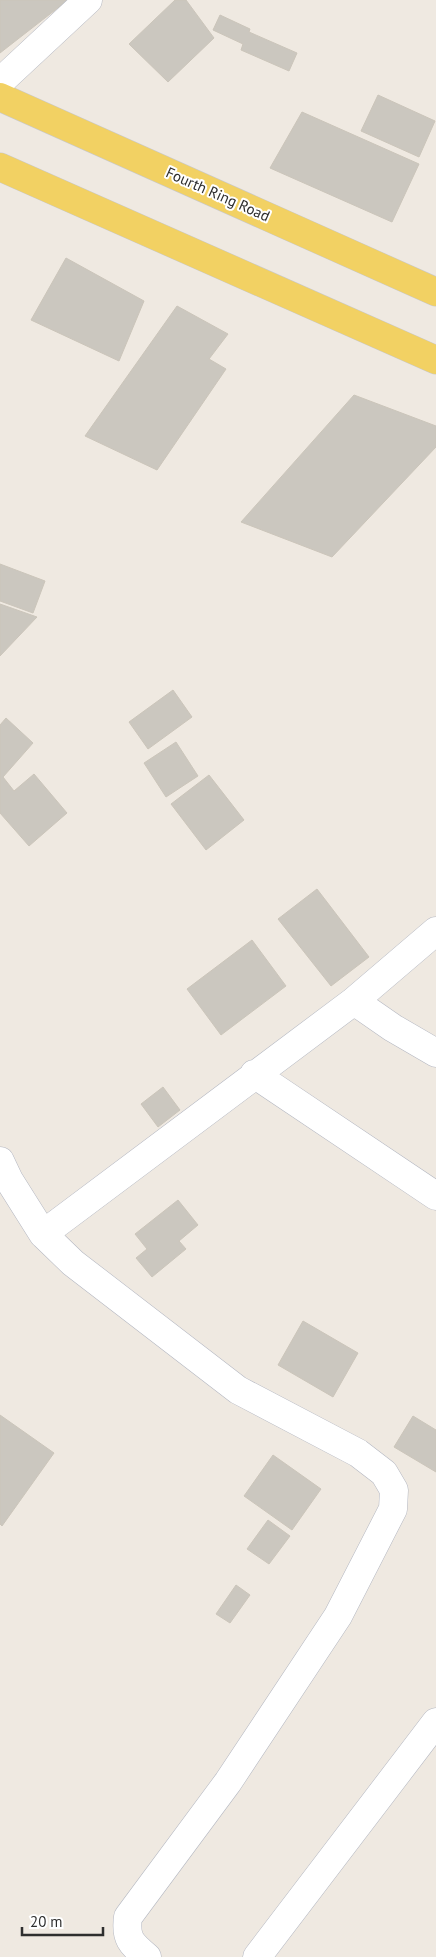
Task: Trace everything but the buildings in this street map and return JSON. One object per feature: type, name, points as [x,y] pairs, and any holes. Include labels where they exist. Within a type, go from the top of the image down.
[{"type":"main road","name":"Fourth Ring Road","points":[[0,97],[436,292]]},
{"type":"main road","points":[[0,167],[436,360]]},
{"type":"street","points":[[0,82],[88,0]]},
{"type":"street","points":[[43,1234],[354,1000],[436,931]]},
{"type":"street","points":[[354,1000],[394,1028],[436,1053]]},
{"type":"street","points":[[254,1074],[436,1196]]},
{"type":"street","points":[[0,1161],[8,1180],[43,1234],[73,1263],[238,1390],[358,1454],[384,1473],[394,1490],[393,1509],[338,1616],[228,1782],[128,1917],[126,1930],[134,1946],[147,1957]]},
{"type":"street","points":[[258,1957],[436,1722]]}]
